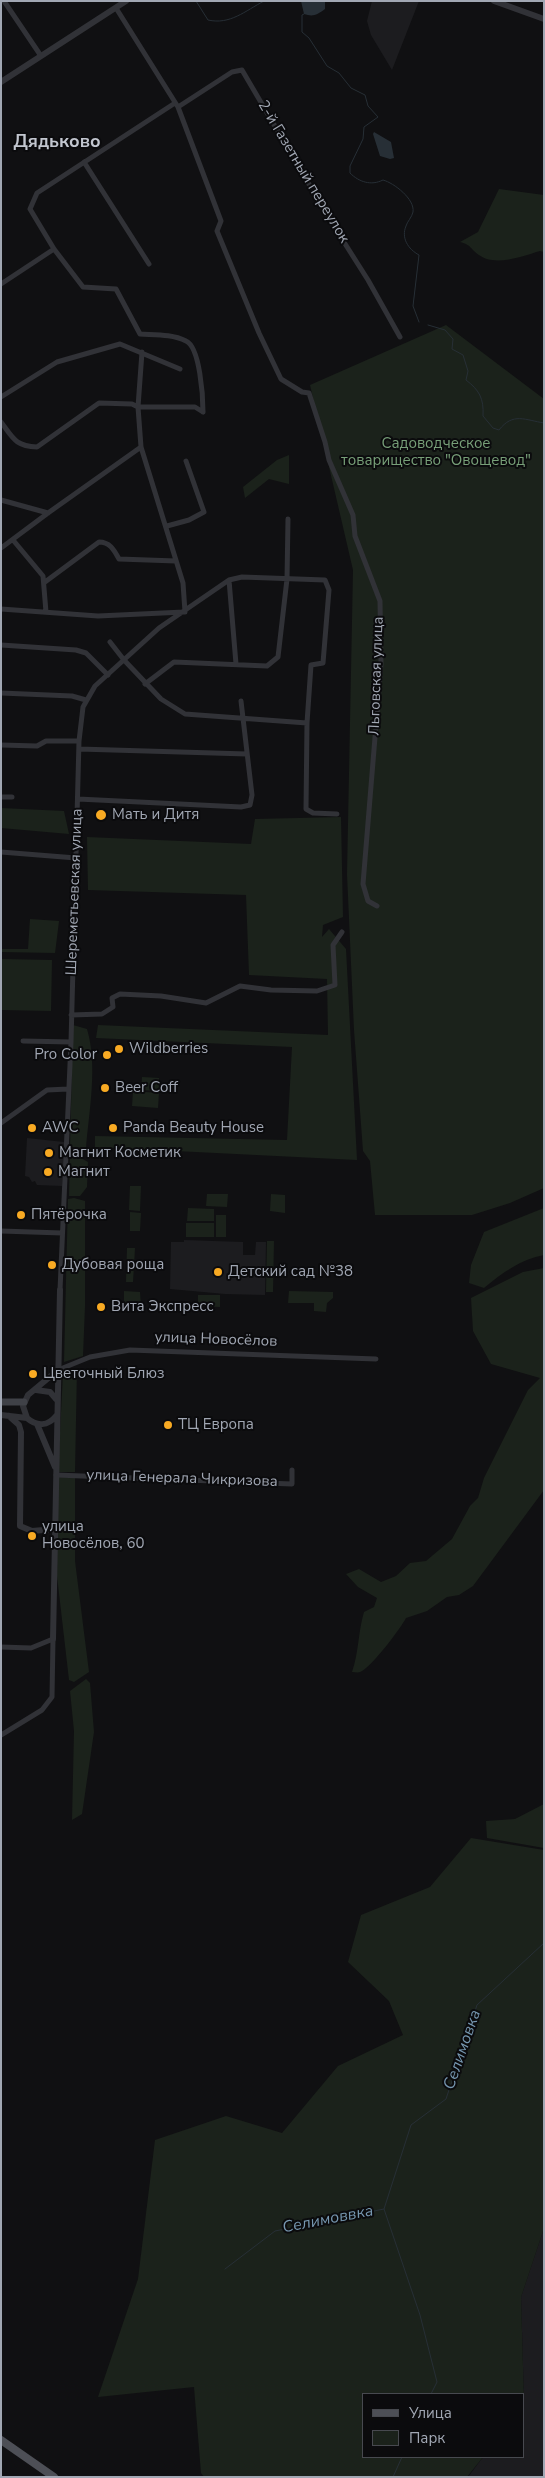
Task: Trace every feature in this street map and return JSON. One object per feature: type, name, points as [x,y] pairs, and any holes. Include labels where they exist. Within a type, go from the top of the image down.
[{"type":"main road","points":[[1,1402],[24,1402]]},
{"type":"main road","points":[[1,2440],[54,2477]]},
{"type":"street","points":[[4,1],[41,56]]},
{"type":"street","points":[[1,82],[126,1]]},
{"type":"street","points":[[494,1],[544,19]]},
{"type":"street","points":[[1,422],[16,442],[25,447],[37,447],[99,403],[132,404],[138,407],[195,407],[203,412],[200,377],[193,347],[188,341],[171,336],[140,334],[116,289],[83,287],[54,249],[30,209],[37,193],[177,105],[116,8]]},
{"type":"street","name":"2-й Газетный переулок","points":[[177,105],[232,72],[242,70],[330,220],[368,280],[400,338]]},
{"type":"street","name":"Льговская улица","points":[[177,105],[221,221],[217,231],[259,333],[281,379],[302,392],[309,393],[329,460],[353,515],[355,536],[380,601],[381,664],[364,884],[368,901],[377,906]]},
{"type":"street","points":[[84,162],[149,264]]},
{"type":"street","points":[[1,284],[54,249]]},
{"type":"street","points":[[1,397],[57,362],[120,344],[180,369]]},
{"type":"street","points":[[1,609],[98,616],[185,612],[183,582],[141,447],[138,407],[142,352]]},
{"type":"street","points":[[1,548],[141,447]]},
{"type":"street","points":[[167,526],[189,520],[204,512],[186,461]]},
{"type":"street","points":[[1,500],[48,513]]},
{"type":"street","points":[[145,684],[174,662],[267,666],[278,657],[287,578],[288,519]]},
{"type":"street","points":[[13,540],[41,573],[45,582],[46,612]]},
{"type":"street","points":[[45,582],[98,542],[104,542],[112,546],[119,559],[176,561]]},
{"type":"street","name":"Шереметьевская улица","points":[[56,1399],[71,1042],[79,749],[81,717],[86,700],[95,686],[160,628],[229,580],[242,577],[325,580],[329,590],[323,664],[311,665],[307,723]]},
{"type":"street","points":[[229,580],[236,664]]},
{"type":"street","points":[[110,642],[145,684],[161,699],[185,714],[243,720],[307,723],[306,809],[313,813],[337,814]]},
{"type":"street","points":[[1,645],[76,650],[86,653],[108,675]]},
{"type":"street","points":[[1,693],[72,696],[86,700]]},
{"type":"street","points":[[78,799],[241,807],[250,805],[252,795],[241,702]]},
{"type":"street","points":[[1,745],[37,746],[46,740],[80,741]]},
{"type":"street","points":[[79,749],[247,754]]},
{"type":"street","points":[[1,797],[12,797]]},
{"type":"street","points":[[1,852],[76,858]]},
{"type":"street","points":[[71,1015],[102,1014],[112,1007],[112,998],[120,994],[161,996],[206,1003],[240,986],[271,990],[317,991],[335,985],[333,945],[342,932]]},
{"type":"street","points":[[23,1041],[71,1042]]},
{"type":"street","points":[[1,1123],[47,1090],[68,1089]]},
{"type":"street","points":[[1,1231],[62,1233]]},
{"type":"street","name":"улица Новосёлов","points":[[58,1370],[90,1357],[130,1350],[376,1360]]},
{"type":"street","points":[[55,1529],[32,1531],[20,1526],[21,1432],[27,1418],[24,1412],[24,1402],[28,1395],[58,1370]]},
{"type":"street","points":[[1,1735],[42,1710],[52,1697],[56,1415],[58,1410],[56,1399],[50,1392],[35,1390]]},
{"type":"street","points":[[1,1415],[27,1418],[37,1424],[49,1449],[56,1474]]},
{"type":"street","points":[[37,1424],[48,1423],[56,1415]]},
{"type":"street","points":[[9,1416],[21,1432]]},
{"type":"street","name":"улица Генерала Чикризова","points":[[56,1474],[292,1484],[292,1470]]},
{"type":"street","points":[[1,1647],[31,1648],[53,1639]]},
{"type":"shaded area","points":[[301,1],[325,1],[325,9],[315,15],[304,14]]},
{"type":"shaded area","points":[[372,1],[419,1],[392,70],[371,35],[367,21]]},
{"type":"shaded area","points":[[374,132],[391,142],[394,158],[390,159],[380,156]]},
{"type":"shaded area","points":[[27,1138],[64,1142],[62,1186],[37,1185],[35,1181],[32,1182],[29,1177],[25,1176]]},
{"type":"shaded area","name":"Детский сад №38","points":[[184,1240],[243,1242],[243,1255],[255,1255],[256,1242],[266,1242],[265,1295],[225,1294],[170,1289],[171,1242],[184,1242]]},
{"type":"shaded area","points":[[544,2228],[544,2477],[468,2477],[482,2458],[525,2458],[525,2393],[521,2297]]},
{"type":"green space","points":[[499,189],[544,195],[544,252],[540,251],[517,258],[493,260],[479,255],[469,246],[460,242],[478,232]]},
{"type":"green space","name":"Садоводческое товарищество \"Овощевод\"","points":[[446,325],[544,399],[544,1188],[510,1203],[472,1215],[375,1215],[370,1161],[363,1151],[354,1030],[347,874],[353,570],[310,385]]},
{"type":"green space","points":[[289,455],[289,484],[269,479],[245,498],[243,487],[277,460]]},
{"type":"green space","points":[[1,808],[64,811],[69,834],[1,828]]},
{"type":"green space","points":[[341,817],[343,917],[323,925],[322,937],[329,929],[346,949],[357,1160],[95,1147],[95,1136],[287,1140],[292,1047],[96,1038],[98,1025],[328,1035],[327,979],[249,975],[246,895],[88,890],[87,837],[251,844],[255,819]]},
{"type":"green space","points":[[30,919],[59,921],[55,953],[1,952],[1,949],[28,949]]},
{"type":"green space","points":[[1,959],[52,960],[51,1011],[1,1010]]},
{"type":"green space","points":[[73,1025],[87,1029],[92,1058],[92,1088],[86,1148],[70,1147]]},
{"type":"green space","points":[[142,1077],[159,1078],[159,1091],[141,1090]]},
{"type":"green space","points":[[133,1091],[159,1093],[158,1108],[132,1106]]},
{"type":"green space","points":[[70,1152],[88,1162],[87,1187],[80,1196],[69,1196]]},
{"type":"green space","points":[[130,1186],[141,1186],[140,1211],[129,1210]]},
{"type":"green space","points":[[207,1194],[228,1194],[227,1207],[206,1206]]},
{"type":"green space","points":[[271,1194],[285,1195],[285,1213],[270,1211]]},
{"type":"green space","points":[[74,1198],[85,1201],[83,1356],[64,1362],[68,1199]]},
{"type":"green space","points":[[188,1208],[214,1209],[214,1221],[187,1221]]},
{"type":"green space","points":[[544,1208],[544,1255],[512,1267],[484,1288],[469,1283],[471,1265],[484,1232]]},
{"type":"green space","points":[[130,1212],[141,1213],[140,1231],[130,1231]]},
{"type":"green space","points":[[216,1215],[226,1215],[226,1237],[216,1237]]},
{"type":"green space","points":[[186,1223],[214,1223],[214,1237],[186,1237]]},
{"type":"green space","points":[[267,1241],[274,1241],[273,1292],[266,1292]]},
{"type":"green space","points":[[127,1248],[135,1248],[133,1282],[126,1282]]},
{"type":"green space","points":[[544,1268],[544,1490],[473,1586],[459,1595],[447,1597],[427,1611],[406,1618],[392,1639],[371,1664],[360,1672],[352,1672],[364,1612],[374,1607],[377,1598],[358,1587],[346,1574],[359,1569],[381,1582],[396,1576],[410,1563],[426,1561],[452,1539],[470,1506],[478,1498],[484,1478],[528,1390],[540,1378],[491,1364],[473,1331],[471,1298],[523,1272]]},
{"type":"green space","points":[[124,1291],[140,1292],[141,1306],[124,1305]]},
{"type":"green space","points":[[289,1291],[333,1292],[333,1298],[327,1303],[326,1312],[314,1311],[314,1303],[288,1303]]},
{"type":"green space","points":[[198,1295],[220,1295],[220,1307],[198,1306]]},
{"type":"green space","points":[[77,1368],[75,1472],[58,1472],[63,1373]]},
{"type":"green space","points":[[58,1477],[75,1478],[75,1561],[89,1672],[74,1682],[69,1680],[57,1576]]},
{"type":"green space","points":[[86,1679],[90,1683],[94,1732],[82,1814],[72,1820],[74,1731],[70,1691]]},
{"type":"green space","points":[[544,1804],[544,1848],[487,1838],[486,1821],[515,1819]]},
{"type":"green space","points":[[471,1838],[544,1850],[544,2228],[521,2297],[524,2393],[362,2393],[362,2458],[482,2458],[467,2477],[204,2477],[201,2473],[194,2387],[98,2397],[138,2279],[155,2140],[226,2116],[282,2133],[338,2066],[403,2035],[389,2001],[348,1962],[361,1915],[430,1887]]},
{"type":"waterway","points":[[196,1],[208,20],[216,21],[230,19],[264,1]]},
{"type":"waterway","points":[[304,14],[302,15],[302,32],[309,38],[327,66],[339,73],[351,88],[365,95],[368,106],[378,117],[364,127],[363,139],[350,166],[350,173],[357,179],[365,182],[374,183],[383,180],[393,184],[403,192],[413,207],[413,212],[404,235],[406,243],[419,255],[413,306],[419,322]]},
{"type":"waterway","name":"Селимовка","points":[[428,325],[445,330],[453,339],[452,349],[463,355],[468,371],[466,380],[480,395],[483,404],[483,416],[493,428],[499,430],[504,424],[514,419],[544,423]]},
{"type":"waterway","name":"Селимовка","points":[[432,2393],[437,2382],[420,2315],[384,2209],[411,2125],[446,2099],[477,2005],[544,1943]]},
{"type":"waterway","name":"Селимоввка","points":[[225,2269],[275,2231],[384,2209]]},
{"type":"waterway","name":"Селимовка","points":[[393,2477],[402,2458]]},
{"type":"place","name":"Мать и Дитя","points":[[101,815]]},
{"type":"place","name":"Wildberries","points":[[119,1049]]},
{"type":"place","name":"Pro Color","points":[[107,1055]]},
{"type":"place","name":"Beer Coff","points":[[105,1088]]},
{"type":"place","name":"AWC","points":[[32,1128]]},
{"type":"place","name":"Panda Beauty House","points":[[113,1128]]},
{"type":"place","name":"Магнит Косметик","points":[[49,1153]]},
{"type":"place","name":"Магнит","points":[[48,1172]]},
{"type":"place","name":"Пятёрочка","points":[[21,1215]]},
{"type":"place","name":"Дубовая роща","points":[[52,1265]]},
{"type":"place","name":"Детский сад №38","points":[[218,1272]]},
{"type":"place","name":"Вита Экспресс","points":[[101,1307]]},
{"type":"place","name":"Цветочный Блюз","points":[[33,1374]]},
{"type":"place","name":"ТЦ Европа","points":[[168,1425]]},
{"type":"place","name":"улица Новосёлов, 60","points":[[32,1536]]},
{"type":"district","name":"Дядьково","points":[[57,143]]}]
